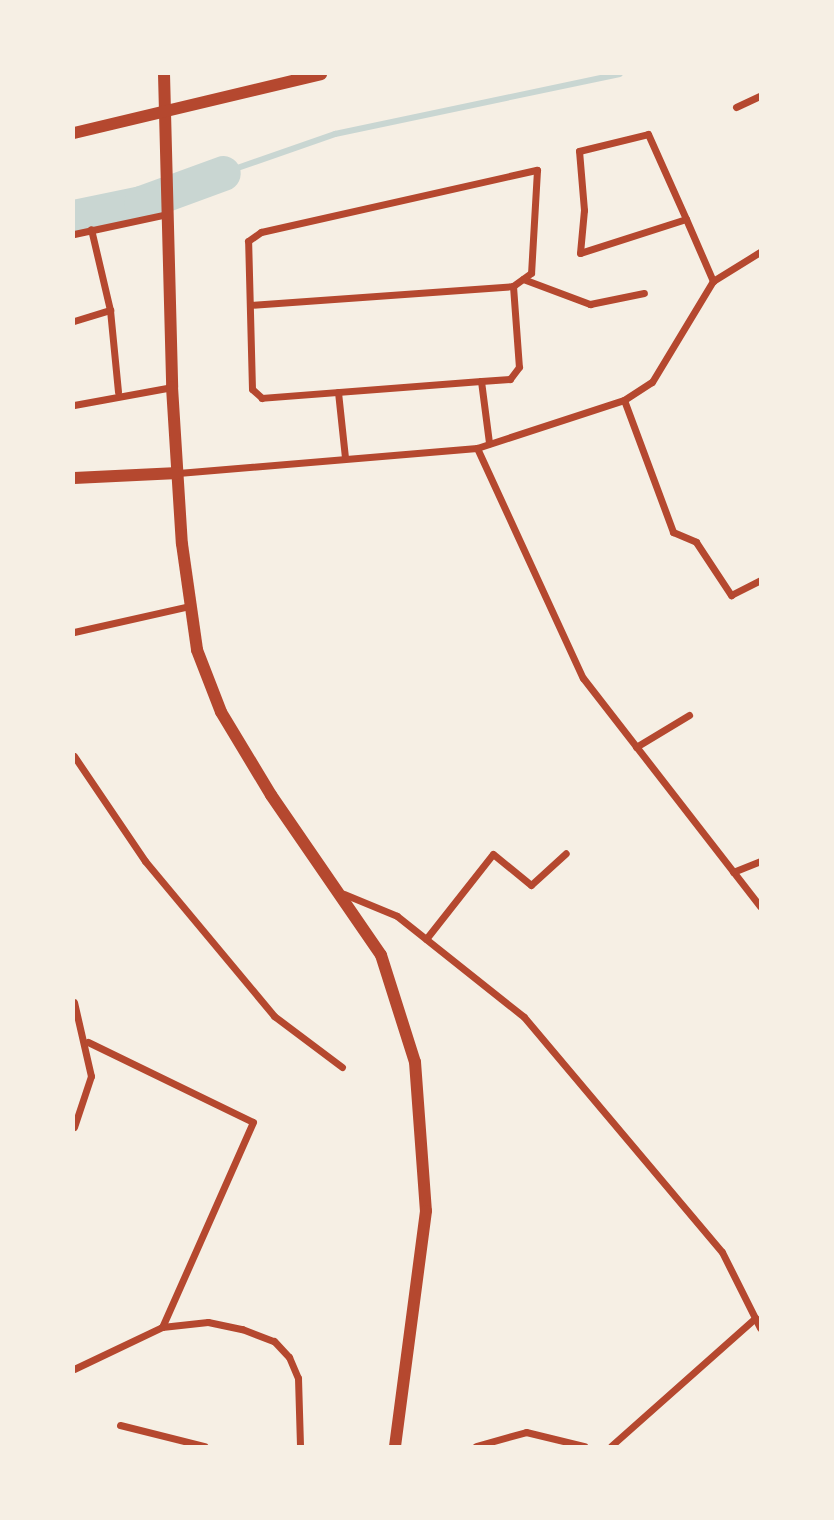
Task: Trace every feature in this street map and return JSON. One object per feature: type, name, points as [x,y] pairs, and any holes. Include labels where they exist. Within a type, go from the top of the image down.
[{"type":"street","points":[[164,74],[167,108],[172,387],[189,606],[221,712],[271,795],[344,894],[381,956],[403,1015],[422,1132],[426,1211],[395,1447]]},
{"type":"street","points":[[74,133],[167,108],[321,74]]},
{"type":"street","points":[[736,107],[761,96]]},
{"type":"street","points":[[686,219],[580,253],[584,209],[579,150],[648,134],[686,219],[713,281]]},
{"type":"street","points":[[250,305],[513,286],[531,273],[537,170],[261,232],[248,241],[252,389],[262,398],[510,379],[519,367],[513,286]]},
{"type":"street","points":[[74,234],[167,214]]},
{"type":"street","points":[[91,229],[110,310],[118,392]]},
{"type":"street","points":[[74,478],[178,473],[477,448],[624,400],[652,382],[713,281],[761,252]]},
{"type":"street","points":[[523,279],[590,304],[644,293]]},
{"type":"street","points":[[74,321],[110,310]]},
{"type":"street","points":[[481,380],[489,443]]},
{"type":"street","points":[[74,405],[118,392],[172,387]]},
{"type":"street","points":[[338,392],[345,458]]},
{"type":"street","points":[[624,400],[673,532],[696,542],[731,595],[761,580]]},
{"type":"street","points":[[477,448],[583,678],[761,906]]},
{"type":"street","points":[[74,632],[189,606]]},
{"type":"street","points":[[636,747],[689,715]]},
{"type":"street","points":[[74,756],[145,861],[274,1016],[342,1067]]},
{"type":"street","points":[[426,939],[493,854],[531,885],[566,853]]},
{"type":"street","points":[[733,872],[761,861]]},
{"type":"street","points":[[344,894],[397,916],[524,1017],[722,1252],[761,1328]]},
{"type":"street","points":[[74,1002],[88,1042],[91,1076],[74,1126]]},
{"type":"street","points":[[88,1042],[254,1122],[162,1327]]},
{"type":"street","points":[[611,1447],[755,1318]]},
{"type":"street","points":[[74,1369],[162,1327],[208,1322],[275,1341],[298,1378],[300,1447]]},
{"type":"street","points":[[120,1425],[204,1447]]},
{"type":"street","points":[[476,1447],[526,1432],[584,1447]]},
{"type":"waterway","points":[[223,173],[335,134],[620,74]]},
{"type":"waterway","points":[[74,217],[141,203],[223,173]]}]
